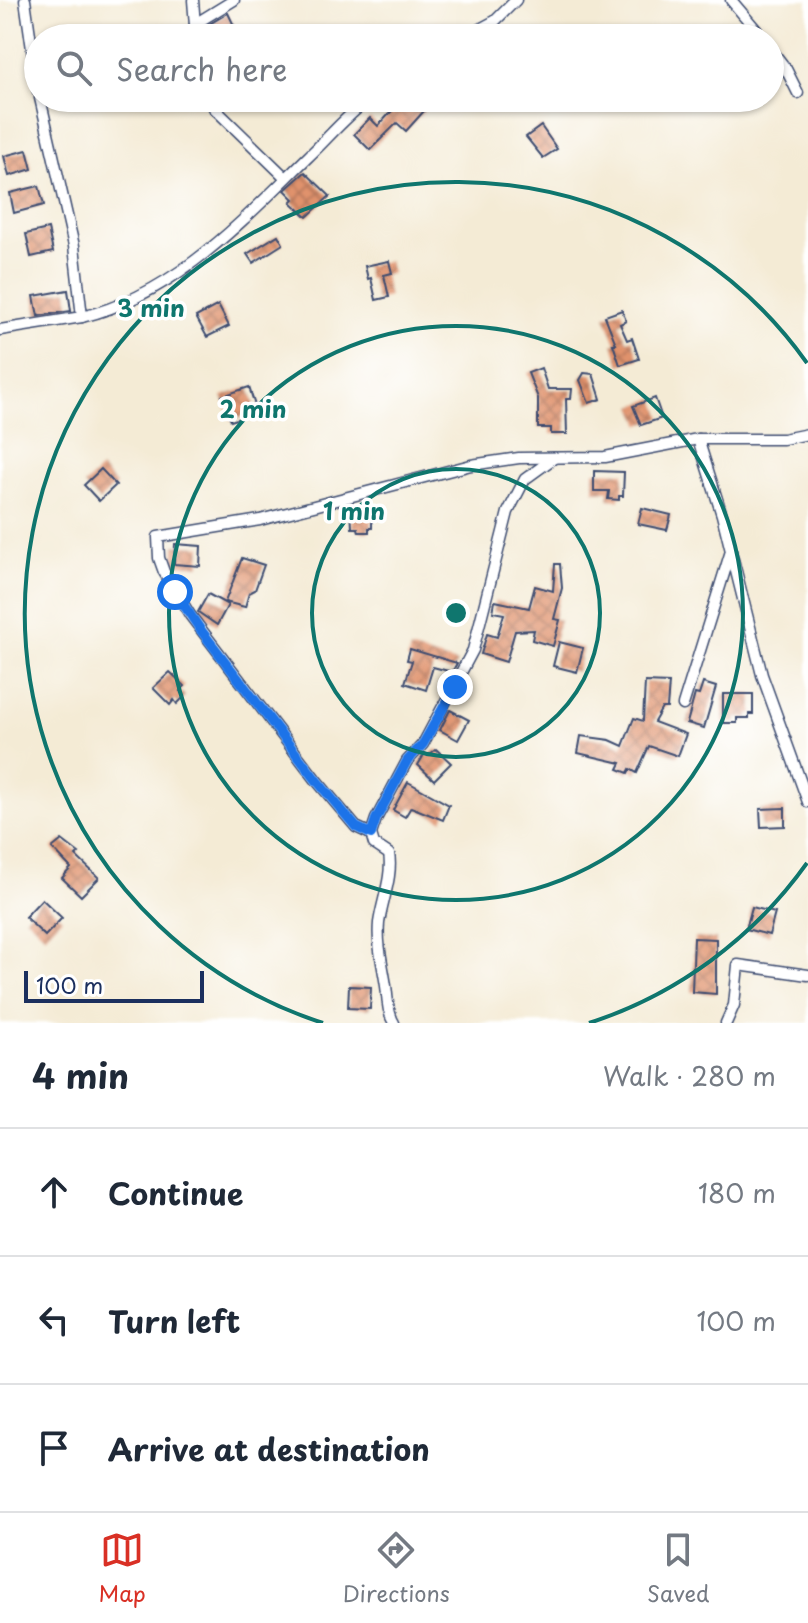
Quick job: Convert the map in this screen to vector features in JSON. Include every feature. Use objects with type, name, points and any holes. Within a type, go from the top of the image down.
[{"type":"street","points":[[25,0],[28,24]]},
{"type":"street","points":[[193,0],[195,24],[234,0]]},
{"type":"street","points":[[489,24],[516,0]]},
{"type":"street","points":[[731,0],[751,24]]},
{"type":"street","points":[[784,66],[798,93]]},
{"type":"street","points":[[43,112],[74,246],[82,317]]},
{"type":"street","points":[[218,112],[286,178]]},
{"type":"street","points":[[0,330],[102,312],[154,289],[242,224],[352,112]]},
{"type":"street","points":[[371,834],[356,827],[317,781],[190,615],[164,572],[159,558],[158,537],[260,520],[471,465],[519,458],[605,457],[698,439],[783,439],[808,434]]},
{"type":"street","points":[[698,439],[731,551],[762,675],[808,802]]},
{"type":"street","points":[[394,1023],[389,1015],[379,927],[391,868],[389,854],[374,844],[371,834],[407,761],[423,744],[473,650],[508,512],[525,479],[554,458]]},
{"type":"street","points":[[683,705],[731,551]]},
{"type":"street","points":[[726,1023],[734,1005],[738,965],[808,975]]},
{"type":"building","points":[[228,13],[233,24],[210,24]]},
{"type":"building","points":[[391,112],[423,112],[406,131],[397,123],[370,150],[354,134],[370,118],[378,126]]},
{"type":"building","points":[[541,126],[557,149],[543,158],[526,137]]},
{"type":"building","points":[[27,150],[32,169],[9,176],[4,156]]},
{"type":"building","points":[[305,172],[330,196],[307,217],[291,202],[294,199],[285,190]]},
{"type":"building","points":[[39,186],[44,205],[14,213],[10,193]]},
{"type":"building","points":[[48,229],[53,252],[31,257],[26,234]]},
{"type":"building","points":[[278,235],[283,244],[253,263],[247,254]]},
{"type":"building","points":[[389,261],[392,273],[384,275],[389,297],[376,300],[365,266]]},
{"type":"building","points":[[68,290],[71,311],[38,316],[34,296]]},
{"type":"building","points":[[218,305],[229,326],[207,337],[196,317]]},
{"type":"building","points":[[622,310],[626,321],[620,324],[627,340],[632,338],[639,359],[620,365],[605,316]]},
{"type":"building","points":[[541,368],[548,389],[572,389],[571,399],[566,399],[567,434],[551,434],[551,428],[538,428],[538,398],[528,373]]},
{"type":"building","points":[[584,373],[593,374],[601,399],[589,403],[580,380]]},
{"type":"building","points":[[249,387],[257,412],[231,421],[222,396]]},
{"type":"building","points":[[655,398],[662,418],[641,425],[633,406]]},
{"type":"building","points":[[101,469],[116,485],[99,501],[84,485]]},
{"type":"building","points":[[594,471],[624,472],[623,496],[619,496],[619,500],[608,499],[609,491],[594,491]]},
{"type":"building","points":[[642,508],[671,515],[667,530],[638,524]]},
{"type":"building","points":[[351,509],[372,509],[372,528],[369,532],[352,528]]},
{"type":"building","points":[[175,544],[201,546],[200,566],[174,564]]},
{"type":"building","points":[[242,558],[264,565],[245,607],[225,602]]},
{"type":"building","points":[[555,564],[560,564],[562,588],[554,619],[560,620],[553,646],[532,640],[534,630],[515,631],[506,662],[481,654],[487,634],[497,637],[504,614],[493,612],[495,601],[529,608],[535,586],[553,591]]},
{"type":"building","points":[[208,594],[228,605],[217,625],[198,612]]},
{"type":"building","points":[[559,642],[583,648],[577,672],[553,666]]},
{"type":"building","points":[[410,649],[457,663],[452,672],[433,667],[426,690],[405,683],[412,661],[407,660]]},
{"type":"building","points":[[170,672],[185,686],[180,691],[185,696],[177,704],[174,700],[170,705],[153,688]]},
{"type":"building","points":[[645,682],[669,683],[667,708],[662,708],[654,722],[686,734],[678,756],[649,746],[637,773],[630,769],[628,773],[618,769],[621,763],[578,753],[581,736],[610,740],[623,746],[634,718],[643,721]]},
{"type":"building","points":[[703,683],[716,687],[704,728],[687,723],[695,694],[699,695]]},
{"type":"building","points":[[723,694],[753,694],[753,714],[749,714],[749,718],[737,718],[737,723],[723,723]]},
{"type":"building","points":[[450,710],[469,720],[458,740],[440,730]]},
{"type":"building","points":[[436,749],[451,763],[434,780],[418,765],[425,753],[428,756]]},
{"type":"building","points":[[408,782],[449,805],[443,820],[411,807],[405,817],[393,810]]},
{"type":"building","points":[[785,808],[785,826],[761,827],[760,809]]},
{"type":"building","points":[[62,840],[79,853],[76,856],[99,878],[81,896],[62,878],[71,868],[52,848]]},
{"type":"building","points":[[42,899],[62,918],[45,936],[25,917]]},
{"type":"building","points":[[752,907],[775,913],[769,935],[746,929]]},
{"type":"building","points":[[694,938],[716,939],[716,994],[692,992]]},
{"type":"building","points":[[349,986],[371,987],[370,1009],[348,1008]]},
{"type":"route","points":[[175,592],[317,781],[356,827],[371,834],[407,761],[423,744],[455,687]]}]
